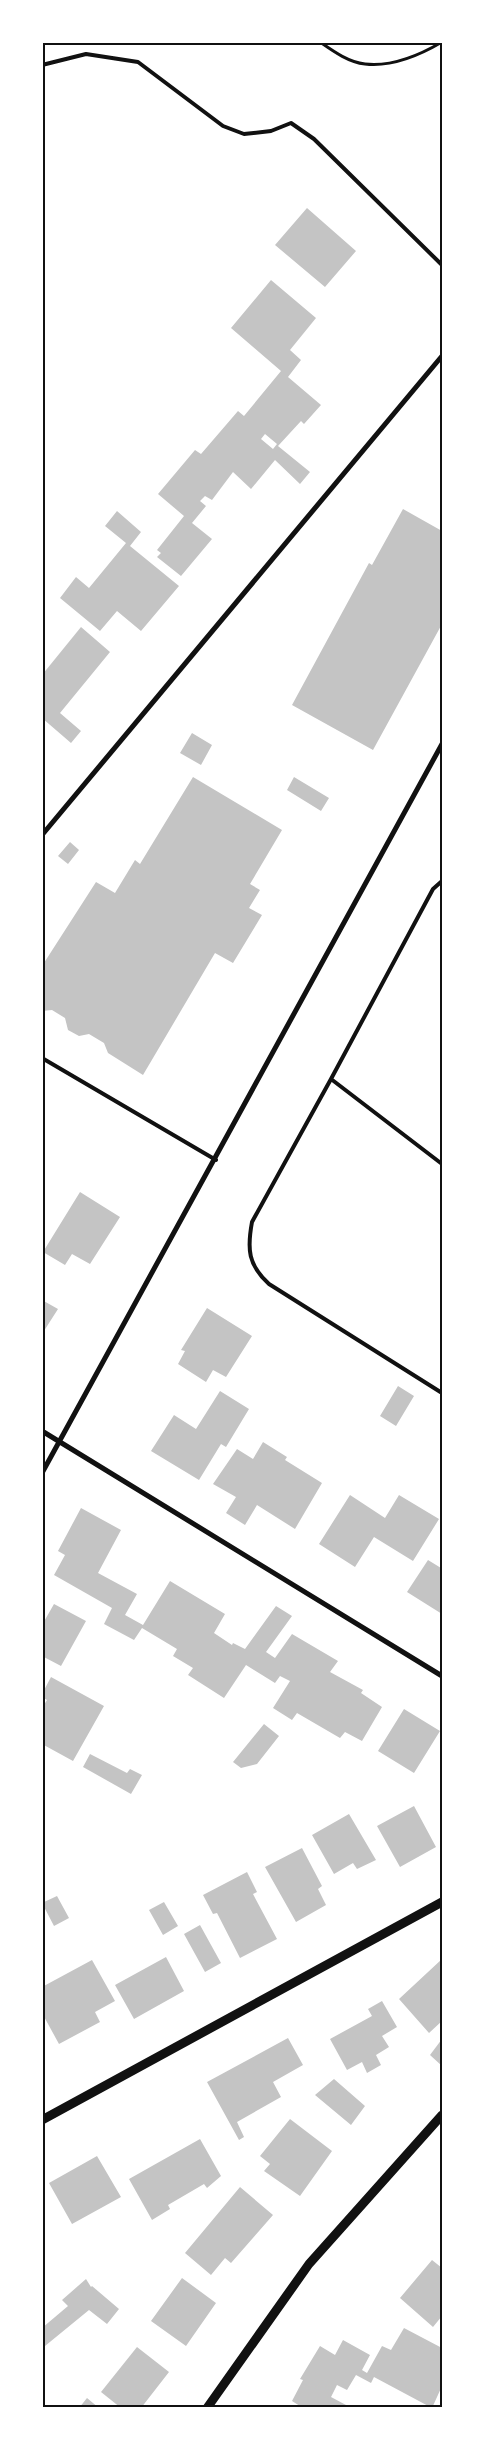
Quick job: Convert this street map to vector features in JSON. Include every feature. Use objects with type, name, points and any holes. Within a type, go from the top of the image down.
[{"type":"street","points":[[42,835],[442,356]]},
{"type":"street","points":[[42,1473],[216,1160],[442,744]]},
{"type":"street","points":[[42,1431],[442,1676]]},
{"type":"street","points":[[42,2120],[442,1902]]},
{"type":"street","points":[[207,2408],[309,2264],[442,2115]]},
{"type":"lane","points":[[42,65],[86,54],[138,62],[224,126],[244,134],[271,131],[291,123],[314,139],[442,265]]},
{"type":"lane","points":[[442,881],[433,889],[332,1079],[252,1222],[248,1241],[251,1260],[256,1272],[269,1284],[442,1393]]},
{"type":"lane","points":[[42,1058],[216,1160]]},
{"type":"lane","points":[[332,1079],[442,1164]]},
{"type":"path","points":[[320,42],[341,56],[364,64],[392,63],[442,42]]},
{"type":"building","points":[[307,208],[356,251],[325,287],[275,245]]},
{"type":"building","points":[[271,280],[316,318],[290,350],[301,360],[288,377],[321,405],[304,424],[301,421],[278,446],[310,472],[300,484],[275,460],[251,489],[233,472],[212,500],[205,496],[200,501],[206,506],[192,523],[212,539],[181,576],[157,557],[161,553],[157,550],[184,516],[158,494],[195,450],[201,454],[238,411],[244,416],[281,371],[231,328]],"holes":[[[265,434],[277,444],[273,449],[261,439]]]},
{"type":"building","points":[[403,509],[442,531],[442,624],[373,750],[292,705],[369,563],[372,565]]},
{"type":"building","points":[[117,511],[141,532],[130,546],[179,586],[141,631],[117,611],[100,631],[60,598],[76,577],[89,588],[126,543],[105,526]]},
{"type":"building","points":[[81,627],[110,652],[60,713],[81,731],[71,743],[42,718],[42,675]]},
{"type":"building","points":[[192,733],[212,745],[201,765],[180,753]]},
{"type":"building","points":[[193,777],[282,830],[250,884],[260,890],[249,908],[262,915],[233,963],[215,953],[143,1075],[108,1053],[104,1043],[89,1034],[79,1036],[68,1030],[65,1018],[52,1010],[42,1011],[42,966],[96,882],[115,893],[135,860],[140,864]]},
{"type":"building","points":[[294,777],[329,798],[321,811],[287,790]]},
{"type":"building","points":[[70,842],[79,850],[68,864],[58,856]]},
{"type":"building","points":[[80,1192],[120,1217],[90,1264],[72,1254],[65,1265],[43,1252]]},
{"type":"building","points":[[42,1300],[58,1309],[42,1334]]},
{"type":"building","points":[[207,1308],[252,1336],[226,1377],[213,1370],[206,1382],[178,1364],[185,1351],[181,1350]]},
{"type":"building","points":[[398,1386],[414,1396],[396,1426],[380,1416]]},
{"type":"building","points":[[220,1391],[249,1409],[226,1447],[221,1444],[199,1480],[151,1451],[174,1415],[196,1429]]},
{"type":"building","points":[[263,1442],[287,1457],[285,1460],[322,1483],[295,1529],[257,1505],[245,1525],[226,1513],[236,1497],[213,1484],[237,1449],[253,1459]]},
{"type":"building","points":[[350,1495],[385,1518],[399,1495],[439,1519],[413,1561],[374,1537],[355,1567],[319,1544]]},
{"type":"building","points":[[81,1508],[121,1530],[98,1573],[137,1594],[125,1615],[143,1625],[170,1581],[225,1614],[214,1633],[232,1645],[233,1643],[245,1649],[276,1606],[292,1616],[266,1652],[275,1658],[292,1634],[338,1661],[330,1672],[363,1690],[361,1693],[382,1707],[362,1741],[345,1732],[340,1738],[297,1713],[292,1720],[273,1708],[290,1681],[280,1676],[275,1683],[246,1665],[224,1698],[188,1675],[193,1668],[173,1656],[177,1649],[142,1628],[134,1640],[104,1624],[112,1608],[54,1575],[65,1555],[58,1551]]},
{"type":"building","points":[[428,1560],[441,1568],[442,1565],[442,1614],[407,1592]]},
{"type":"building","points":[[54,1604],[86,1621],[61,1666],[42,1656],[42,1625]]},
{"type":"building","points":[[51,1677],[104,1706],[73,1761],[42,1744],[42,1708],[47,1700],[42,1697],[42,1694]]},
{"type":"building","points":[[404,1709],[440,1731],[414,1773],[378,1751]]},
{"type":"building","points":[[264,1724],[279,1736],[257,1764],[241,1768],[233,1762]]},
{"type":"building","points":[[90,1754],[127,1773],[130,1769],[142,1775],[131,1794],[83,1767]]},
{"type":"building","points":[[414,1806],[436,1847],[400,1867],[377,1826]]},
{"type":"building","points":[[349,1814],[376,1860],[357,1869],[353,1863],[334,1874],[312,1835]]},
{"type":"building","points":[[302,1848],[322,1886],[318,1889],[326,1905],[296,1922],[265,1867]]},
{"type":"building","points":[[247,1872],[257,1892],[253,1894],[277,1939],[240,1958],[217,1913],[213,1914],[203,1895]]},
{"type":"building","points":[[57,1896],[69,1918],[54,1926],[42,1903]]},
{"type":"building","points":[[164,1902],[178,1926],[163,1935],[149,1910]]},
{"type":"building","points":[[200,1925],[221,1963],[205,1972],[184,1934]]},
{"type":"building","points":[[166,1957],[184,1991],[134,2019],[115,1985]]},
{"type":"building","points":[[442,1959],[442,2021],[429,2033],[399,1999]]},
{"type":"building","points":[[92,1960],[115,2001],[95,2012],[100,2022],[59,2044],[42,2013],[42,1987]]},
{"type":"building","points":[[382,2001],[397,2027],[382,2036],[389,2047],[376,2055],[381,2065],[367,2073],[362,2062],[347,2070],[330,2039],[372,2016],[368,2009]]},
{"type":"building","points":[[288,2038],[303,2065],[273,2082],[281,2097],[237,2122],[244,2137],[239,2140],[207,2082]]},
{"type":"building","points":[[442,2039],[442,2066],[430,2055]]},
{"type":"building","points":[[334,2079],[365,2106],[351,2125],[315,2095]]},
{"type":"building","points":[[290,2119],[332,2151],[300,2196],[264,2171],[270,2164],[260,2156]]},
{"type":"building","points":[[200,2139],[221,2176],[207,2188],[204,2184],[168,2205],[170,2209],[152,2220],[129,2179]]},
{"type":"building","points":[[97,2156],[121,2197],[72,2224],[49,2183]]},
{"type":"building","points":[[240,2187],[273,2215],[231,2263],[225,2258],[211,2275],[185,2253]]},
{"type":"building","points":[[432,2260],[442,2268],[442,2316],[433,2327],[400,2298]]},
{"type":"building","points":[[182,2278],[216,2303],[186,2346],[151,2321]]},
{"type":"building","points":[[86,2279],[91,2287],[119,2309],[107,2324],[89,2310],[45,2346],[42,2344],[42,2328],[68,2306],[62,2300]]},
{"type":"building","points":[[404,2328],[442,2348],[442,2386],[432,2408],[374,2377],[371,2383],[356,2375],[347,2390],[337,2385],[331,2397],[346,2405],[345,2408],[303,2408],[292,2401],[303,2380],[300,2379],[320,2346],[335,2355],[343,2340],[370,2355],[362,2370],[367,2373],[382,2346],[391,2350]]},
{"type":"building","points":[[137,2347],[169,2372],[141,2408],[121,2408],[101,2392]]},
{"type":"building","points":[[87,2398],[99,2408],[79,2408]]}]
